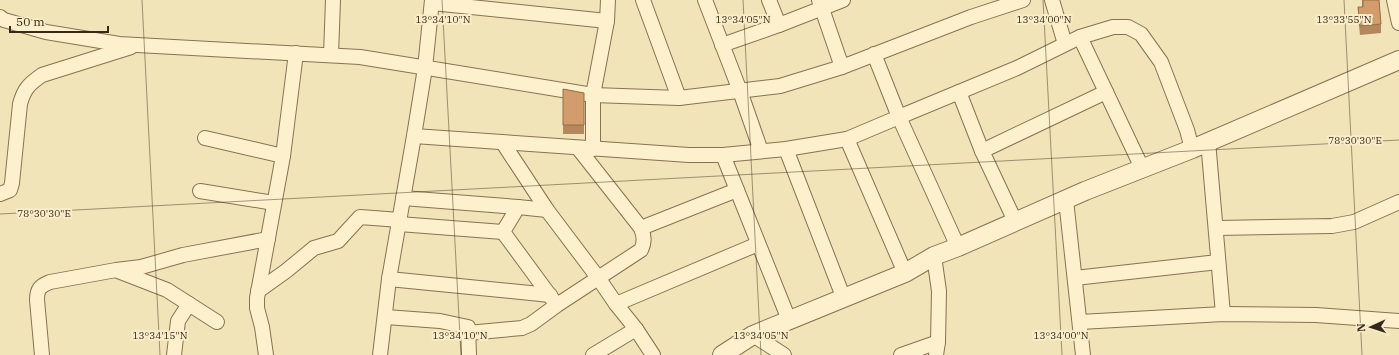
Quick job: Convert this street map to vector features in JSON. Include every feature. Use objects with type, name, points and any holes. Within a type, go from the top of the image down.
[{"type":"street","points":[[331,55],[333,0]]},
{"type":"street","points":[[593,149],[593,94],[607,21],[608,0]]},
{"type":"street","points":[[643,0],[679,98]]},
{"type":"street","points":[[705,0],[761,151]]},
{"type":"street","points":[[769,0],[779,25]]},
{"type":"street","points":[[722,44],[779,25],[820,4],[843,0]]},
{"type":"street","points":[[0,17],[4,20],[46,32],[119,44],[360,57],[593,94],[679,98],[780,86],[842,67],[970,16],[1023,0]]},
{"type":"street","points":[[1052,0],[1065,44]]},
{"type":"street","points":[[1394,0],[1399,23]]},
{"type":"street","points":[[380,355],[386,317],[389,279],[425,68],[432,2],[607,21]]},
{"type":"street","points":[[820,4],[842,67]]},
{"type":"street","points":[[414,136],[689,155],[723,155],[846,139],[1017,68],[1080,37],[1113,27],[1128,27],[1141,34],[1161,62],[1187,130],[1200,145],[1217,228],[1218,262],[1224,314]]},
{"type":"street","points":[[1080,37],[1142,168]]},
{"type":"street","points":[[0,194],[10,190],[12,183],[20,104],[23,93],[31,83],[42,75],[138,44]]},
{"type":"street","points":[[266,355],[262,327],[257,308],[258,291],[283,156],[296,53]]},
{"type":"street","points":[[874,54],[899,117],[958,247]]},
{"type":"street","points":[[722,355],[753,335],[905,273],[934,256],[1399,60]]},
{"type":"street","points":[[959,92],[982,150],[1016,221]]},
{"type":"street","points":[[982,150],[1106,92]]},
{"type":"street","points":[[205,138],[283,156]]},
{"type":"street","points":[[846,139],[905,273]]},
{"type":"street","points":[[503,143],[547,210],[599,278],[653,355]]},
{"type":"street","points":[[468,333],[522,328],[531,324],[554,300],[599,278],[641,250],[644,245],[644,238],[641,228],[578,148]]},
{"type":"street","points":[[786,148],[844,299]]},
{"type":"street","points":[[723,155],[789,320]]},
{"type":"street","points":[[641,228],[737,190]]},
{"type":"street","points":[[200,191],[274,203]]},
{"type":"street","points":[[403,198],[547,210]]},
{"type":"street","points":[[1066,200],[1083,355]]},
{"type":"street","points":[[1217,228],[1332,226],[1354,222],[1399,202]]},
{"type":"street","points":[[503,232],[518,207]]},
{"type":"street","points":[[258,291],[314,248],[338,241],[360,217],[503,232],[554,300]]},
{"type":"street","points":[[42,355],[36,300],[37,292],[41,286],[50,282],[141,267],[183,255],[268,239]]},
{"type":"street","points":[[616,304],[758,244]]},
{"type":"street","points":[[901,355],[937,348],[939,290],[934,256]]},
{"type":"street","points":[[1075,278],[1218,262]]},
{"type":"street","points":[[116,270],[168,290],[217,322]]},
{"type":"street","points":[[389,279],[554,300]]},
{"type":"street","points":[[174,355],[178,321],[189,304]]},
{"type":"street","points":[[1080,322],[1224,314],[1316,315],[1399,321]]},
{"type":"street","points":[[386,317],[440,321],[468,327],[469,355]]},
{"type":"street","points":[[593,355],[636,329]]},
{"type":"street","points":[[753,335],[784,355]]},
{"type":"building","points":[[1363,0],[1379,0],[1381,24],[1360,26],[1358,7],[1363,7]]},
{"type":"building","points":[[563,89],[584,93],[584,125],[563,125]]}]
